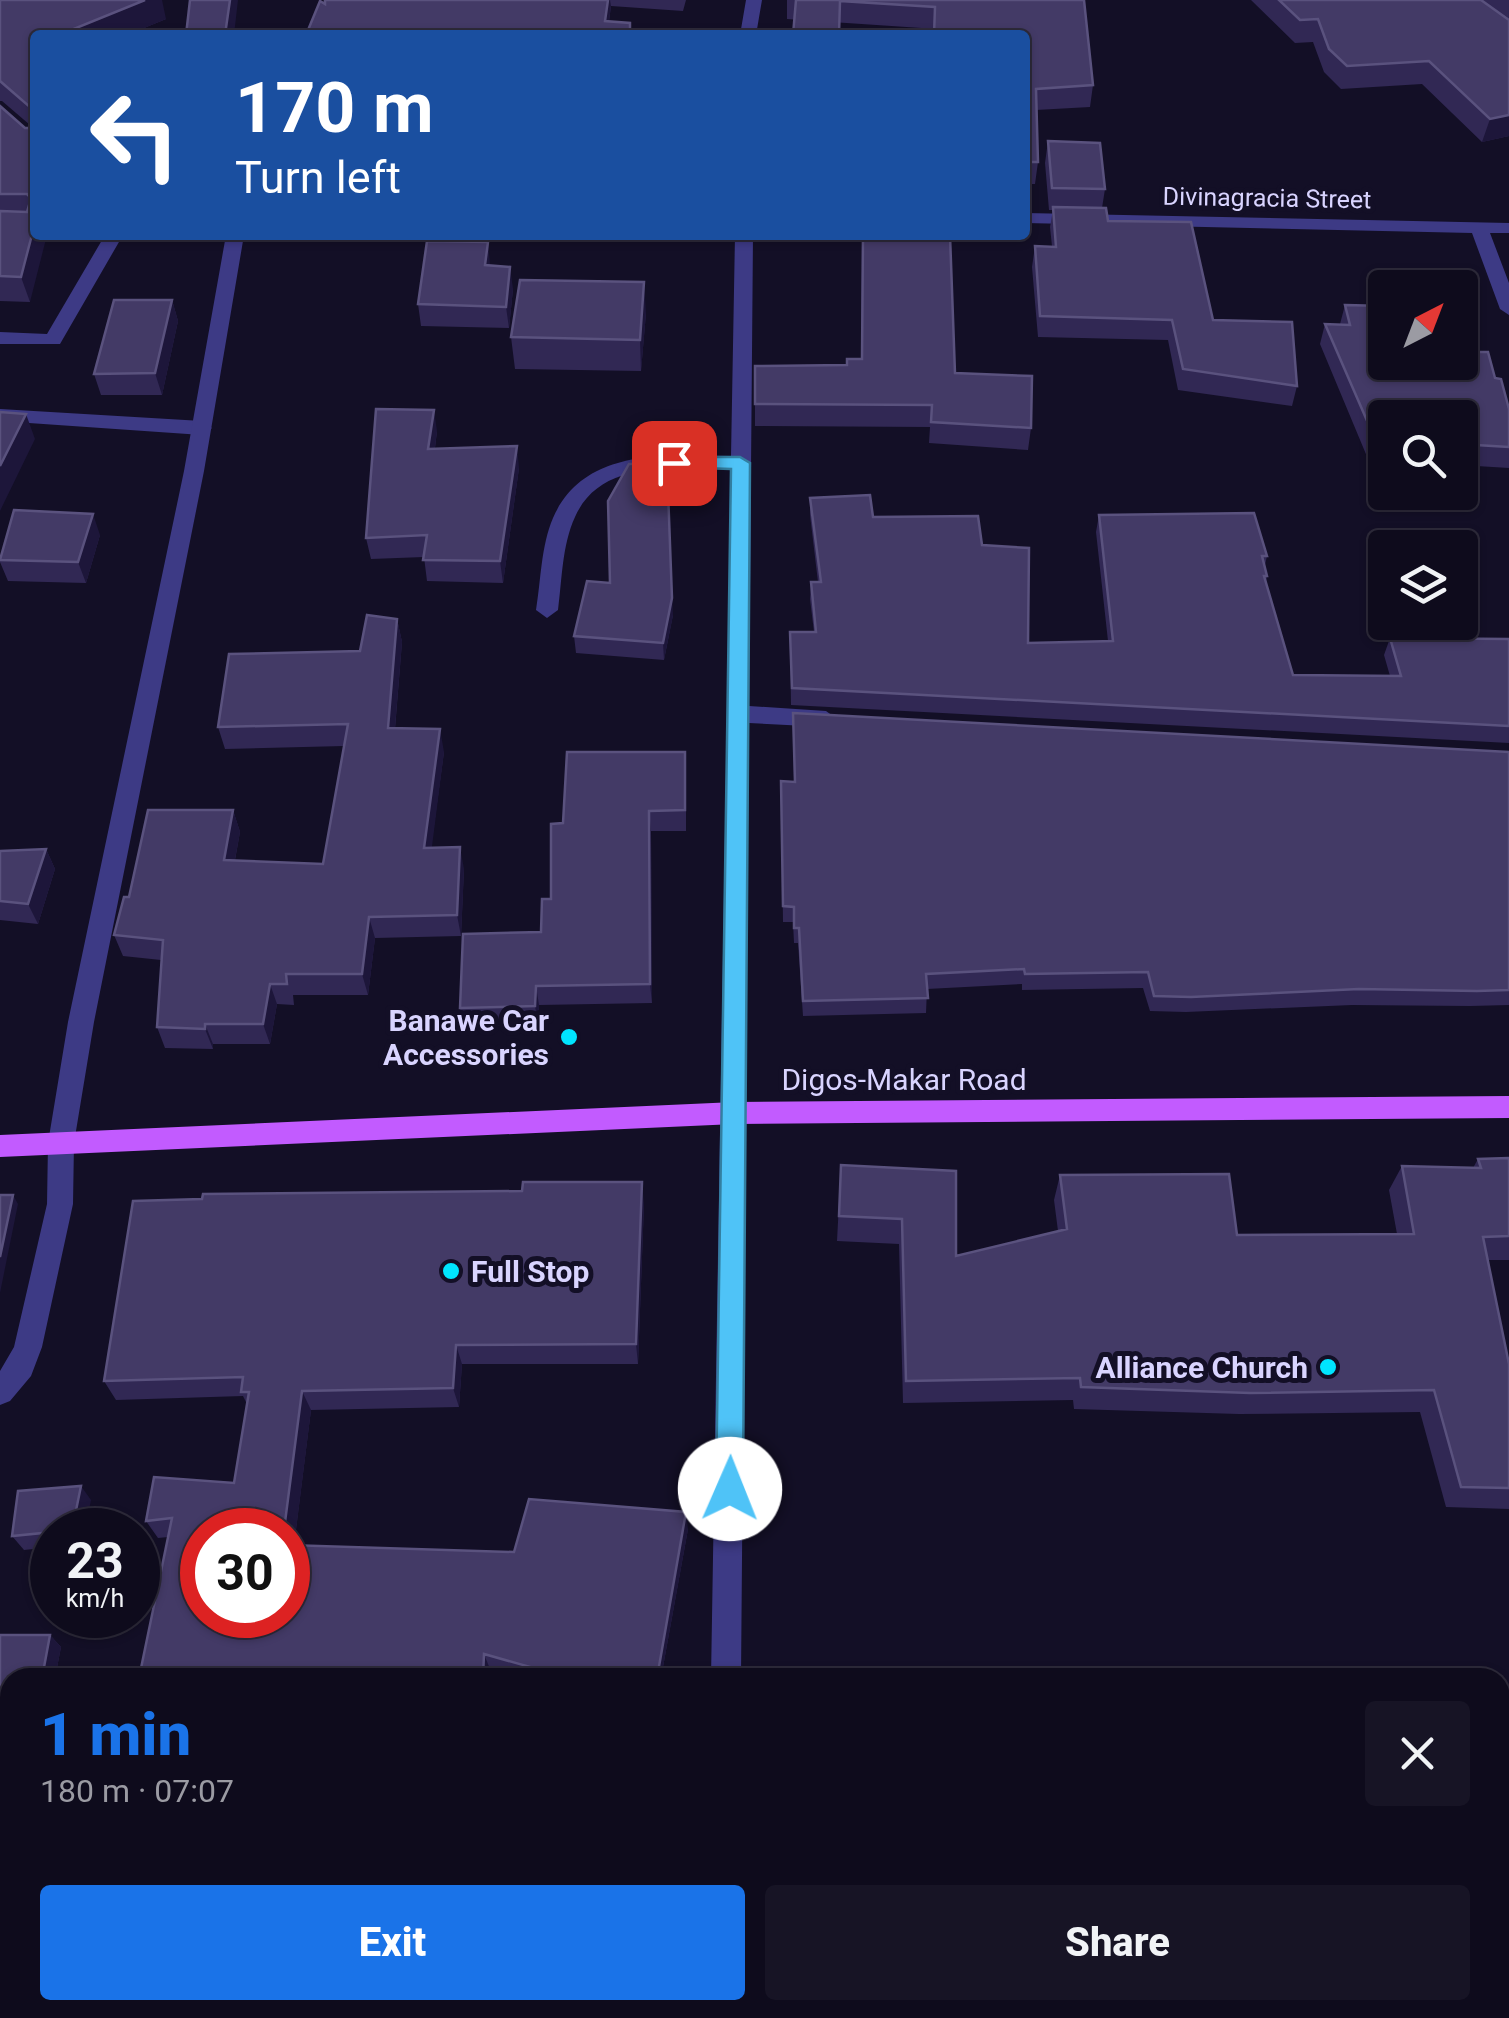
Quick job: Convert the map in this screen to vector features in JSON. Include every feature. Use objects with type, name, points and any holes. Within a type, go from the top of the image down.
[{"type":"main road","name":"Digos-Makar Road","points":[[0,1146],[736,1113],[1509,1107]]},
{"type":"street","points":[[749,30],[754,0]]},
{"type":"street","name":"Divinagracia Street","points":[[1030,218],[1509,228]]},
{"type":"street","points":[[1479,227],[1509,309]]},
{"type":"street","points":[[0,338],[53,340],[111,240]]},
{"type":"street","points":[[0,1392],[21,1368],[28,1347],[60,1204],[61,1143],[81,1022],[202,428],[233,240]]},
{"type":"street","points":[[726,1668],[744,240]]},
{"type":"street","points":[[0,415],[202,428]]},
{"type":"street","points":[[547,610],[564,518],[578,494],[598,478],[640,463],[740,463]]},
{"type":"street","points":[[736,714],[855,721]]},
{"type":"building","points":[[0,0],[145,0],[71,30],[30,30],[30,107],[0,81]]},
{"type":"building","points":[[190,0],[230,0],[226,30],[187,30]]},
{"type":"building","points":[[325,0],[608,0],[605,21],[630,23],[630,30],[308,30],[320,1],[325,4]]},
{"type":"building","points":[[796,0],[1084,0],[1093,85],[1036,89],[1038,162],[1030,162],[1030,30],[934,30],[935,7],[840,1],[839,30],[793,30]]},
{"type":"building","points":[[1279,0],[1481,0],[1509,20],[1509,115],[1490,119],[1429,61],[1347,66],[1329,49],[1318,19],[1300,20]]},
{"type":"building","points":[[0,106],[30,128],[30,197],[0,194]]},
{"type":"building","points":[[1048,141],[1100,143],[1105,189],[1052,188]]},
{"type":"building","points":[[30,202],[31,240],[21,277],[0,276],[0,211],[27,212]]},
{"type":"building","points":[[1053,207],[1106,208],[1108,221],[1191,222],[1213,320],[1292,322],[1297,386],[1183,369],[1172,320],[1040,316],[1035,246],[1056,247]]},
{"type":"building","points":[[863,240],[950,240],[955,373],[1032,376],[1031,428],[931,422],[932,405],[755,404],[755,366],[847,365],[847,359],[862,359]]},
{"type":"building","points":[[427,241],[488,242],[485,265],[510,267],[506,307],[418,304]]},
{"type":"building","points":[[520,280],[644,282],[640,340],[511,337]]},
{"type":"building","points":[[114,300],[172,300],[155,373],[94,374]]},
{"type":"building","points":[[1345,305],[1368,306],[1368,380],[1478,380],[1478,352],[1488,352],[1509,409],[1509,447],[1478,445],[1478,400],[1368,400],[1368,423],[1325,324],[1350,325]]},
{"type":"building","points":[[376,409],[434,410],[428,449],[517,446],[500,561],[423,560],[427,535],[366,538]]},
{"type":"building","points":[[0,412],[26,414],[0,466]]},
{"type":"building","points":[[629,464],[667,464],[672,598],[663,643],[574,636],[587,581],[610,583],[608,501]]},
{"type":"building","points":[[870,495],[873,517],[978,516],[982,545],[1029,548],[1028,643],[1113,641],[1099,515],[1254,513],[1267,556],[1262,556],[1264,576],[1293,675],[1401,676],[1391,640],[1509,639],[1509,726],[792,688],[790,632],[816,632],[811,582],[821,582],[810,498]]},
{"type":"building","points":[[14,510],[93,514],[78,562],[0,560]]},
{"type":"building","points":[[367,615],[397,619],[388,728],[440,729],[424,848],[460,847],[457,915],[369,917],[362,974],[286,974],[287,984],[270,984],[263,1024],[205,1024],[205,1029],[157,1027],[163,940],[114,935],[124,897],[129,897],[148,810],[233,810],[224,860],[323,864],[348,724],[218,727],[229,654],[360,651]]},
{"type":"building","points":[[793,713],[1509,752],[1509,990],[1359,989],[1154,996],[1148,972],[1025,974],[1024,969],[926,974],[928,998],[803,1001],[799,928],[794,928],[794,907],[783,906],[781,781],[795,782]]},
{"type":"building","points":[[567,752],[685,752],[685,810],[649,811],[650,984],[536,986],[535,1006],[460,1008],[463,934],[541,932],[542,899],[551,899],[551,824],[563,823]]},
{"type":"building","points":[[46,849],[28,904],[0,901],[0,851]]},
{"type":"building","points":[[1509,1158],[1509,1236],[1483,1237],[1509,1364],[1509,1488],[1461,1487],[1434,1390],[1250,1393],[1081,1387],[1080,1378],[906,1381],[902,1219],[839,1216],[841,1165],[956,1171],[956,1256],[1067,1229],[1060,1175],[1229,1174],[1237,1235],[1414,1234],[1402,1166],[1481,1168],[1478,1159]]},
{"type":"building","points":[[523,1182],[642,1182],[636,1344],[456,1345],[453,1388],[302,1391],[287,1508],[180,1508],[180,1638],[310,1638],[310,1546],[514,1552],[529,1499],[686,1512],[659,1668],[534,1668],[484,1654],[483,1668],[141,1668],[147,1638],[160,1638],[160,1576],[172,1518],[160,1519],[160,1508],[148,1508],[154,1477],[234,1483],[249,1392],[241,1392],[243,1377],[104,1381],[133,1201],[202,1199],[203,1194],[522,1191]]},
{"type":"building","points":[[0,1195],[13,1195],[0,1257]]},
{"type":"building","points":[[81,1486],[76,1508],[30,1508],[30,1534],[12,1536],[18,1491]]},
{"type":"building","points":[[0,1635],[49,1638],[44,1668],[0,1668]]},
{"type":"place","name":"Banawe Car Accessories","points":[[569,1037]]},
{"type":"place","name":"Full Stop","points":[[451,1271]]},
{"type":"place","name":"Alliance Church","points":[[1328,1367]]},
{"type":"route","points":[[674,463],[740,463],[730,1489]]}]
